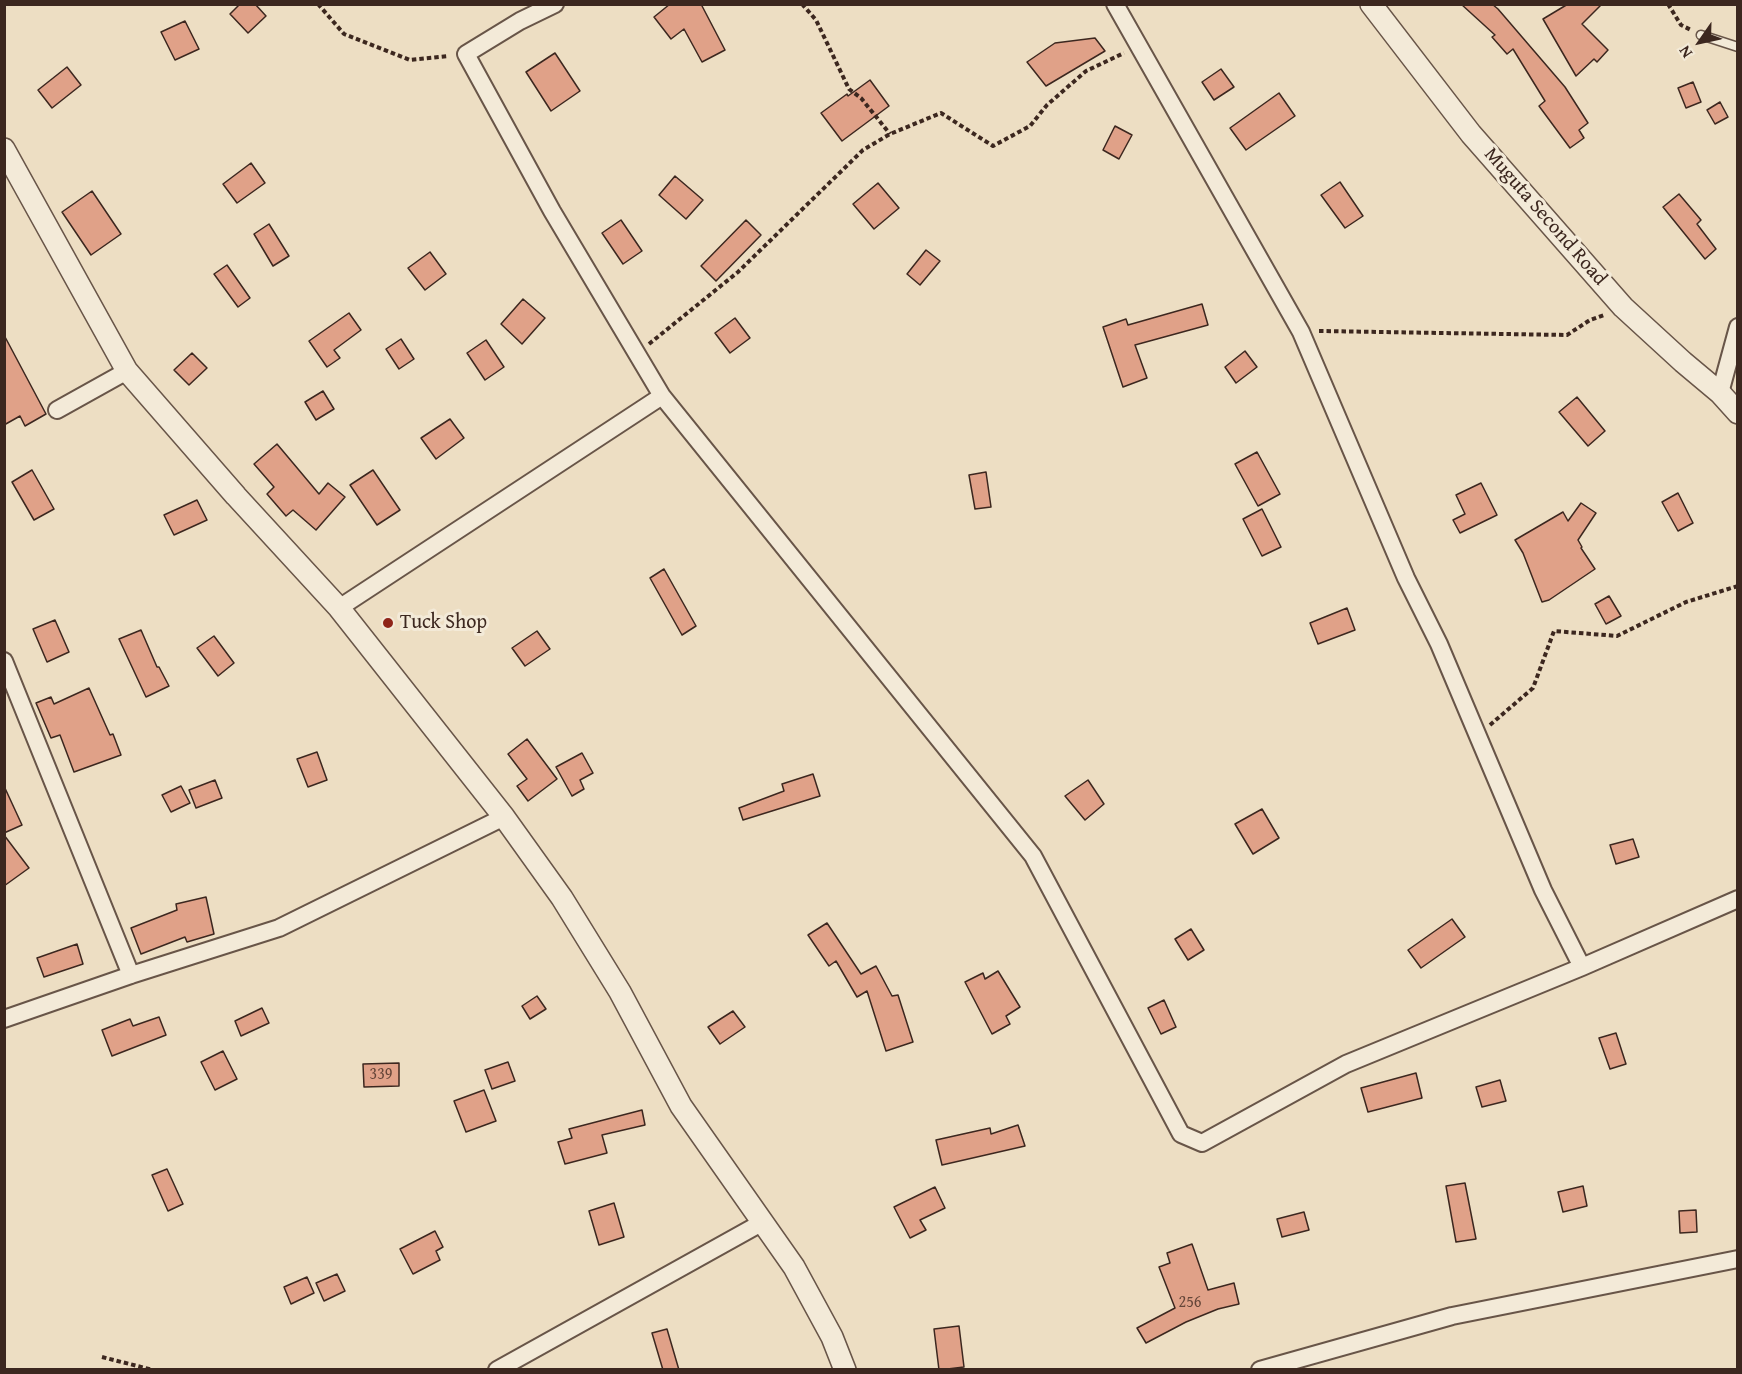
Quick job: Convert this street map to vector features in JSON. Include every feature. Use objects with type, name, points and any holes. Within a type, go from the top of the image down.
[{"type":"street","points":[[555,4],[520,21],[466,54],[552,211],[663,396],[1034,856],[1181,1134],[1202,1143],[1346,1064],[1582,967],[1737,899]]},
{"type":"street","points":[[1115,4],[1301,332],[1406,578],[1439,644],[1543,890],[1582,967]]},
{"type":"street","name":"Muguta Second Road","points":[[1371,4],[1472,134],[1623,307],[1720,393],[1737,413]]},
{"type":"street","points":[[4,149],[128,371],[339,608],[504,817],[562,898],[620,992],[681,1106],[794,1267],[832,1337],[845,1370]]},
{"type":"street","points":[[1720,393],[1737,327]]},
{"type":"street","points":[[57,410],[128,371]]},
{"type":"street","points":[[339,608],[663,396]]},
{"type":"street","points":[[4,661],[131,975]]},
{"type":"street","points":[[4,1019],[131,975],[279,928],[504,817]]},
{"type":"street","points":[[497,1370],[763,1222]]},
{"type":"street","points":[[1260,1370],[1452,1316],[1737,1259]]},
{"type":"lane","points":[[1701,35],[1737,47]]},
{"type":"path","points":[[318,4],[344,34],[410,60],[466,54]]},
{"type":"path","points":[[802,4],[816,20],[849,89],[861,98],[890,134]]},
{"type":"path","points":[[1668,4],[1682,26],[1701,35]]},
{"type":"path","points":[[636,354],[738,272],[863,150],[890,134],[941,112],[993,146],[1030,126],[1047,105],[1086,71],[1140,45]]},
{"type":"path","points":[[1301,332],[1335,330],[1567,335],[1590,320],[1623,307]]},
{"type":"path","points":[[1478,735],[1533,688],[1554,631],[1617,636],[1686,602],[1737,586]]},
{"type":"path","points":[[102,1357],[153,1370]]},
{"type":"building","points":[[240,4],[255,4],[266,16],[248,33],[230,14]]},
{"type":"building","points":[[670,4],[701,4],[725,50],[702,62],[684,29],[671,39],[654,17]]},
{"type":"building","points":[[1461,4],[1492,4],[1498,9],[1565,87],[1588,123],[1579,130],[1584,138],[1570,148],[1539,106],[1545,101],[1513,49],[1507,54],[1492,37],[1495,35]]},
{"type":"building","points":[[1568,4],[1602,4],[1582,24],[1608,50],[1597,62],[1594,59],[1576,76],[1543,19]]},
{"type":"building","points":[[185,21],[199,49],[175,60],[161,32]]},
{"type":"building","points":[[1095,38],[1105,51],[1046,86],[1027,62],[1055,43]]},
{"type":"building","points":[[555,53],[580,91],[551,111],[526,72]]},
{"type":"building","points":[[67,67],[81,85],[52,108],[38,90]]},
{"type":"building","points":[[1221,69],[1234,87],[1214,100],[1202,82]]},
{"type":"building","points":[[870,80],[889,106],[842,141],[821,113]]},
{"type":"building","points":[[1693,82],[1701,102],[1686,108],[1678,88]]},
{"type":"building","points":[[1279,93],[1295,116],[1246,150],[1230,128]]},
{"type":"building","points":[[1720,102],[1728,117],[1715,124],[1707,110]]},
{"type":"building","points":[[1115,126],[1132,135],[1119,159],[1103,150]]},
{"type":"building","points":[[251,163],[265,183],[237,203],[223,184]]},
{"type":"building","points":[[675,176],[703,200],[686,219],[659,195]]},
{"type":"building","points":[[1340,182],[1363,216],[1345,228],[1321,195]]},
{"type":"building","points":[[878,183],[899,208],[874,229],[853,204]]},
{"type":"building","points":[[92,191],[121,234],[91,255],[62,212]]},
{"type":"building","points":[[1679,194],[1701,220],[1697,224],[1716,249],[1705,259],[1663,207]]},
{"type":"building","points":[[621,220],[642,251],[623,264],[602,233]]},
{"type":"building","points":[[746,220],[761,235],[716,281],[701,266]]},
{"type":"building","points":[[269,224],[289,256],[273,266],[254,234]]},
{"type":"building","points":[[926,250],[940,261],[920,285],[907,274]]},
{"type":"building","points":[[430,252],[446,274],[425,290],[408,268]]},
{"type":"building","points":[[227,265],[250,298],[238,307],[214,274]]},
{"type":"building","points":[[523,299],[545,318],[522,344],[501,324]]},
{"type":"building","points":[[1202,304],[1208,325],[1135,345],[1147,378],[1123,387],[1103,327],[1126,319],[1128,325]]},
{"type":"building","points":[[349,313],[361,330],[334,350],[340,358],[327,367],[309,341]]},
{"type":"building","points":[[735,318],[750,338],[730,353],[715,333]]},
{"type":"building","points":[[4,335],[46,414],[25,426],[20,416],[4,425]]},
{"type":"building","points":[[401,339],[414,359],[399,369],[386,349]]},
{"type":"building","points":[[486,340],[504,367],[485,380],[467,353]]},
{"type":"building","points":[[1245,351],[1257,367],[1236,383],[1225,367]]},
{"type":"building","points":[[192,353],[207,368],[189,385],[174,370]]},
{"type":"building","points":[[323,391],[334,409],[316,420],[305,402]]},
{"type":"building","points":[[1577,397],[1605,431],[1588,446],[1559,412]]},
{"type":"building","points":[[450,419],[464,438],[436,459],[421,438]]},
{"type":"building","points":[[277,444],[319,494],[328,483],[345,497],[316,530],[293,510],[286,516],[267,494],[274,487],[254,464]]},
{"type":"building","points":[[1257,452],[1280,494],[1258,506],[1235,464]]},
{"type":"building","points":[[32,470],[54,509],[34,520],[12,482]]},
{"type":"building","points":[[373,470],[400,510],[377,525],[350,485]]},
{"type":"building","points":[[986,472],[991,507],[975,509],[969,475]]},
{"type":"building","points":[[1481,483],[1497,515],[1460,533],[1453,520],[1465,514],[1456,495]]},
{"type":"building","points":[[1678,493],[1693,523],[1678,531],[1662,502]]},
{"type":"building","points":[[197,500],[207,520],[174,535],[164,515]]},
{"type":"building","points":[[1581,503],[1596,513],[1578,540],[1595,569],[1549,600],[1542,602],[1523,553],[1515,540],[1563,512],[1568,521]]},
{"type":"building","points":[[1262,509],[1281,547],[1262,556],[1243,519]]},
{"type":"building","points":[[664,569],[696,626],[682,635],[650,578]]},
{"type":"building","points":[[1609,596],[1621,616],[1606,624],[1595,604]]},
{"type":"building","points":[[1347,608],[1355,630],[1318,644],[1310,623]]},
{"type":"building","points":[[55,620],[69,652],[47,662],[33,629]]},
{"type":"building","points":[[141,630],[157,667],[169,686],[146,697],[119,639]]},
{"type":"building","points":[[537,631],[550,649],[525,666],[512,648]]},
{"type":"building","points":[[214,636],[234,663],[218,676],[197,648]]},
{"type":"building","points":[[89,688],[110,735],[113,734],[121,755],[74,772],[60,735],[51,738],[36,703],[51,697],[54,704]]},
{"type":"building","points":[[527,739],[557,779],[528,801],[517,786],[527,779],[508,754]]},
{"type":"building","points":[[317,752],[327,780],[308,787],[297,759]]},
{"type":"building","points":[[582,753],[593,773],[580,780],[584,789],[572,796],[556,767]]},
{"type":"building","points":[[813,774],[820,796],[743,820],[739,808],[784,791],[782,784]]},
{"type":"building","points":[[215,780],[222,798],[196,808],[189,790]]},
{"type":"building","points":[[1088,780],[1104,804],[1085,820],[1065,796]]},
{"type":"building","points":[[4,786],[22,825],[4,833]]},
{"type":"building","points":[[181,786],[190,803],[171,812],[162,795]]},
{"type":"building","points":[[1262,809],[1279,838],[1253,854],[1235,824]]},
{"type":"building","points":[[4,835],[29,868],[4,886]]},
{"type":"building","points":[[1633,839],[1639,857],[1616,864],[1610,845]]},
{"type":"building","points":[[206,897],[214,934],[187,942],[185,937],[141,954],[131,928],[177,910],[176,904]]},
{"type":"building","points":[[1452,919],[1465,937],[1421,968],[1408,950]]},
{"type":"building","points":[[827,923],[861,974],[876,966],[892,996],[898,995],[913,1042],[886,1051],[867,991],[857,997],[836,961],[829,966],[808,935]]},
{"type":"building","points":[[1191,929],[1204,950],[1188,960],[1175,939]]},
{"type":"building","points":[[77,944],[83,964],[44,977],[37,958]]},
{"type":"building","points":[[998,971],[1020,1007],[1006,1016],[1010,1024],[992,1034],[965,982],[983,973],[985,979]]},
{"type":"building","points":[[537,996],[546,1009],[530,1019],[522,1006]]},
{"type":"building","points":[[1164,1000],[1176,1027],[1161,1034],[1148,1008]]},
{"type":"building","points":[[262,1008],[269,1023],[241,1036],[235,1021]]},
{"type":"building","points":[[733,1011],[745,1027],[720,1044],[708,1027]]},
{"type":"building","points":[[159,1017],[166,1035],[112,1056],[102,1030],[130,1019],[133,1026]]},
{"type":"building","points":[[1616,1033],[1626,1064],[1610,1069],[1599,1038]]},
{"type":"building","points":[[223,1051],[237,1079],[215,1090],[201,1062]]},
{"type":"building","points":[[508,1062],[515,1081],[492,1089],[485,1070]]},
{"type":"building","points":[[399,1063],[399,1086],[364,1087],[363,1064]]},
{"type":"building","points":[[1416,1073],[1422,1098],[1368,1112],[1361,1088]]},
{"type":"building","points":[[1500,1080],[1506,1101],[1482,1107],[1476,1087]]},
{"type":"building","points":[[484,1090],[496,1121],[466,1132],[454,1101]]},
{"type":"building","points":[[642,1110],[645,1125],[602,1135],[607,1153],[565,1164],[558,1142],[572,1138],[569,1129]]},
{"type":"building","points":[[1018,1125],[1025,1146],[942,1165],[936,1140],[990,1128],[991,1134]]},
{"type":"building","points":[[167,1169],[183,1204],[168,1211],[152,1175]]},
{"type":"building","points":[[1465,1183],[1476,1239],[1456,1242],[1446,1186]]},
{"type":"building","points":[[1583,1186],[1587,1206],[1563,1212],[1558,1192]]},
{"type":"building","points":[[935,1187],[945,1208],[920,1220],[926,1230],[910,1238],[894,1207]]},
{"type":"building","points":[[614,1203],[624,1237],[599,1245],[589,1211]]},
{"type":"building","points":[[1696,1210],[1697,1232],[1680,1233],[1679,1211]]},
{"type":"building","points":[[1304,1212],[1309,1230],[1282,1237],[1277,1219]]},
{"type":"building","points":[[435,1231],[443,1247],[436,1251],[440,1260],[413,1274],[400,1249]]},
{"type":"building","points":[[1192,1244],[1208,1290],[1234,1283],[1239,1304],[1218,1309],[1186,1322],[1146,1343],[1137,1328],[1175,1308],[1159,1267],[1170,1263],[1167,1253]]},
{"type":"building","points":[[337,1274],[345,1291],[324,1301],[316,1283]]},
{"type":"building","points":[[307,1277],[314,1293],[291,1304],[284,1287]]},
{"type":"building","points":[[959,1326],[964,1367],[939,1370],[934,1329]]},
{"type":"building","points":[[667,1329],[679,1370],[663,1370],[652,1333]]},
{"type":"place","name":"Tuck Shop","points":[[388,623]]}]
